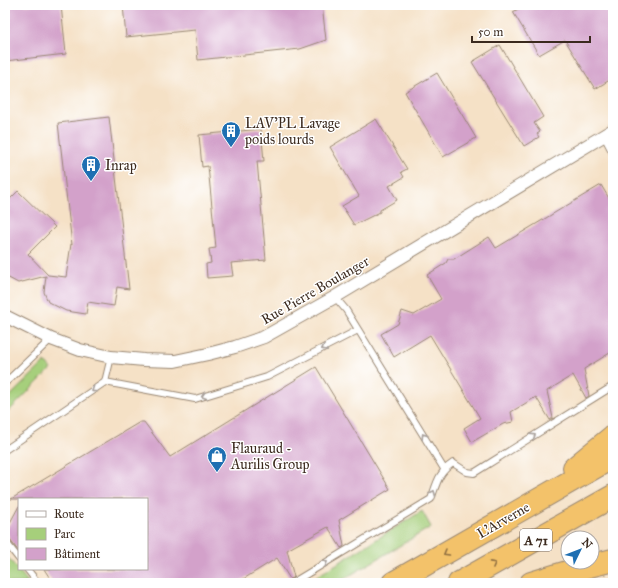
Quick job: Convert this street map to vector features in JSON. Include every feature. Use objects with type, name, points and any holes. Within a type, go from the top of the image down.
[{"type":"highway","points":[[540,498],[613,436]]},
{"type":"highway","name":"L'Arverne","points":[[393,583],[613,457]]},
{"type":"highway","name":"A 71","points":[[459,583],[613,496]]},
{"type":"highway","points":[[531,583],[613,560]]},
{"type":"street","name":"Rue Pierre Boulanger","points":[[5,316],[51,339],[80,350],[111,357],[144,360],[175,360],[215,353],[264,337],[335,297],[608,133]]},
{"type":"lane","points":[[608,133],[613,152]]},
{"type":"lane","points":[[335,297],[346,310],[444,469]]},
{"type":"lane","points":[[105,382],[195,399],[267,377],[358,330]]},
{"type":"lane","points":[[5,383],[51,339]]},
{"type":"lane","points":[[5,450],[105,382],[111,357]]},
{"type":"lane","points":[[292,583],[431,499],[444,469],[453,463],[467,472],[474,473],[613,386]]},
{"type":"lane","points":[[5,541],[18,558]]},
{"type":"lane","points":[[28,570],[38,583]]},
{"type":"green space","points":[[45,362],[51,369],[5,415],[5,401]]},
{"type":"green space","points":[[422,511],[431,527],[337,583],[306,583]]},
{"type":"green space","points":[[5,554],[29,583],[5,583]]},
{"type":"building","points":[[5,5],[61,5],[66,54],[5,61]]},
{"type":"building","points":[[123,5],[322,5],[326,40],[300,49],[198,60],[195,30],[126,37]]},
{"type":"building","points":[[525,5],[613,5],[613,78],[595,89],[565,40],[539,55],[513,12]]},
{"type":"building","points":[[500,45],[543,117],[534,123],[540,132],[537,134],[539,137],[524,146],[472,62]]},
{"type":"building","points":[[437,73],[476,138],[443,157],[405,92]]},
{"type":"building","name":"Inrap","points":[[109,117],[129,289],[117,287],[114,306],[88,302],[86,314],[66,311],[48,302],[44,292],[46,276],[18,283],[5,276],[5,204],[18,191],[55,227],[28,254],[48,275],[66,277],[71,244],[72,245],[58,123]]},
{"type":"building","points":[[376,119],[407,169],[401,172],[404,177],[389,186],[397,200],[380,210],[380,212],[354,225],[342,206],[359,196],[330,147]]},
{"type":"building","points":[[261,129],[264,161],[257,161],[266,260],[231,263],[233,276],[207,278],[206,264],[211,263],[209,249],[216,248],[208,166],[202,167],[199,135]]},
{"type":"building","points":[[601,185],[613,205],[613,351],[584,369],[589,396],[586,398],[573,375],[547,391],[553,418],[550,420],[536,397],[511,412],[513,422],[503,424],[472,442],[464,428],[480,418],[430,335],[394,357],[381,334],[398,324],[402,311],[414,315],[441,299],[427,275],[446,263],[448,259],[454,259],[489,237],[496,248]]},
{"type":"building","name":"Flauraud - Aurilis Group","points":[[316,367],[390,489],[339,520],[344,546],[341,548],[328,527],[287,550],[294,577],[290,579],[277,558],[237,583],[53,583],[45,570],[148,570],[148,498],[11,499],[140,422],[144,422],[170,457]]},
{"type":"building","points":[[18,508],[18,551],[10,540],[6,530]]},
{"type":"place","name":"LAV'PL Lavage poids lourds","points":[[231,148]]},
{"type":"place","name":"Inrap","points":[[91,182]]},
{"type":"place","name":"Flauraud - Aurilis Group","points":[[217,473]]}]
